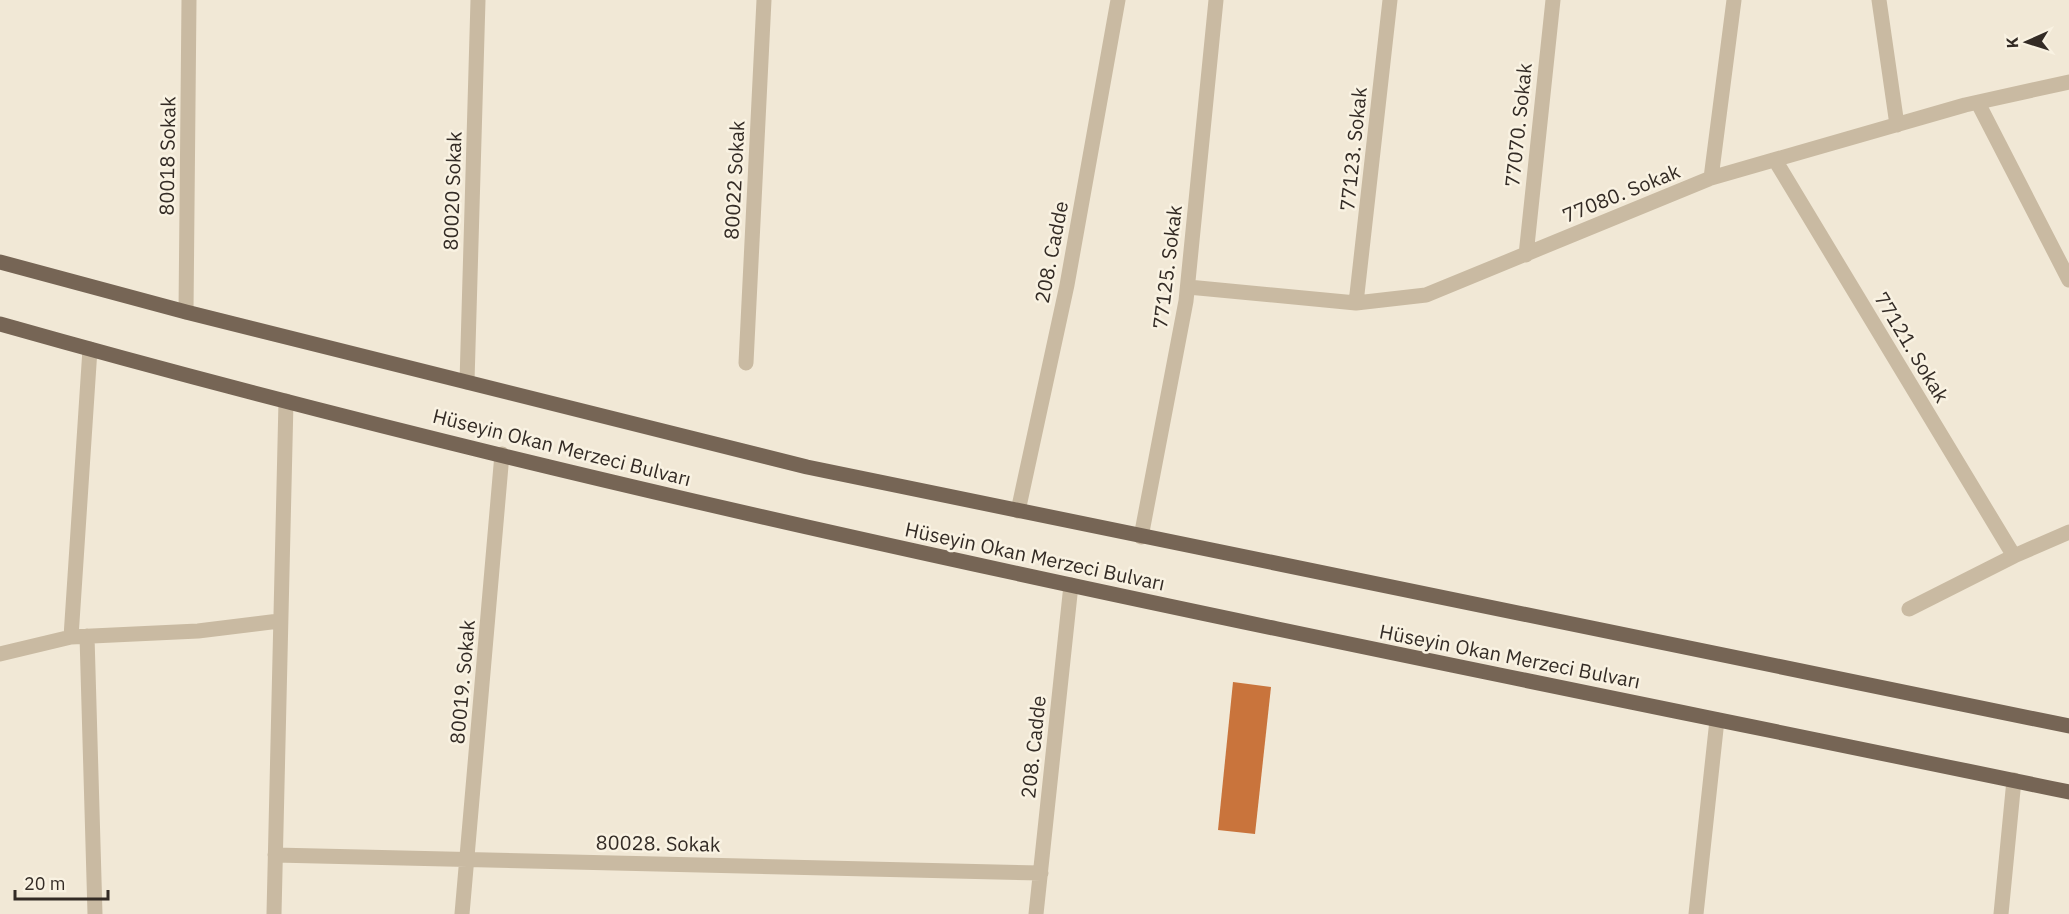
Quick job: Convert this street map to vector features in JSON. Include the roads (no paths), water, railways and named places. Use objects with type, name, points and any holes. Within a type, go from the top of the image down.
[{"type":"main road","name":"Hüseyin Okan Merzeci Bulvarı","points":[[0,262],[186,312],[807,467],[2069,726]]},
{"type":"main road","name":"Hüseyin Okan Merzeci Bulvarı","points":[[0,324],[286,401],[766,519],[1071,585],[2069,792]]},
{"type":"street","name":"80018 Sokak","points":[[186,312],[189,0]]},
{"type":"street","name":"80020 Sokak","points":[[467,382],[478,0]]},
{"type":"street","name":"80022 Sokak","points":[[746,363],[764,0]]},
{"type":"street","name":"208. Cadde","points":[[1018,511],[1067,285],[1118,0]]},
{"type":"street","name":"77125. Sokak","points":[[1141,537],[1188,287],[1216,0]]},
{"type":"street","name":"77123. Sokak","points":[[1356,303],[1390,0]]},
{"type":"street","name":"77070. Sokak","points":[[1526,255],[1553,0]]},
{"type":"street","points":[[1711,178],[1734,0]]},
{"type":"street","points":[[1879,0],[1898,125]]},
{"type":"street","name":"77080. Sokak","points":[[1188,287],[1356,303],[1426,295],[1711,178],[1978,102],[2069,82]]},
{"type":"street","points":[[1978,102],[2069,280]]},
{"type":"street","name":"77121. Sokak","points":[[1775,160],[2014,556]]},
{"type":"street","points":[[71,637],[90,349]]},
{"type":"street","points":[[274,914],[279,621],[286,401]]},
{"type":"street","name":"80019. Sokak","points":[[462,914],[502,454]]},
{"type":"street","points":[[1910,609],[2014,556],[2069,532]]},
{"type":"street","name":"208. Cadde","points":[[1036,914],[1071,585]]},
{"type":"street","points":[[0,654],[71,637],[198,631],[279,621]]},
{"type":"street","points":[[87,636],[95,914]]},
{"type":"street","points":[[1696,914],[1717,720]]},
{"type":"street","points":[[2001,914],[2014,780]]},
{"type":"street","name":"80028. Sokak","points":[[275,855],[1041,873]]}]
